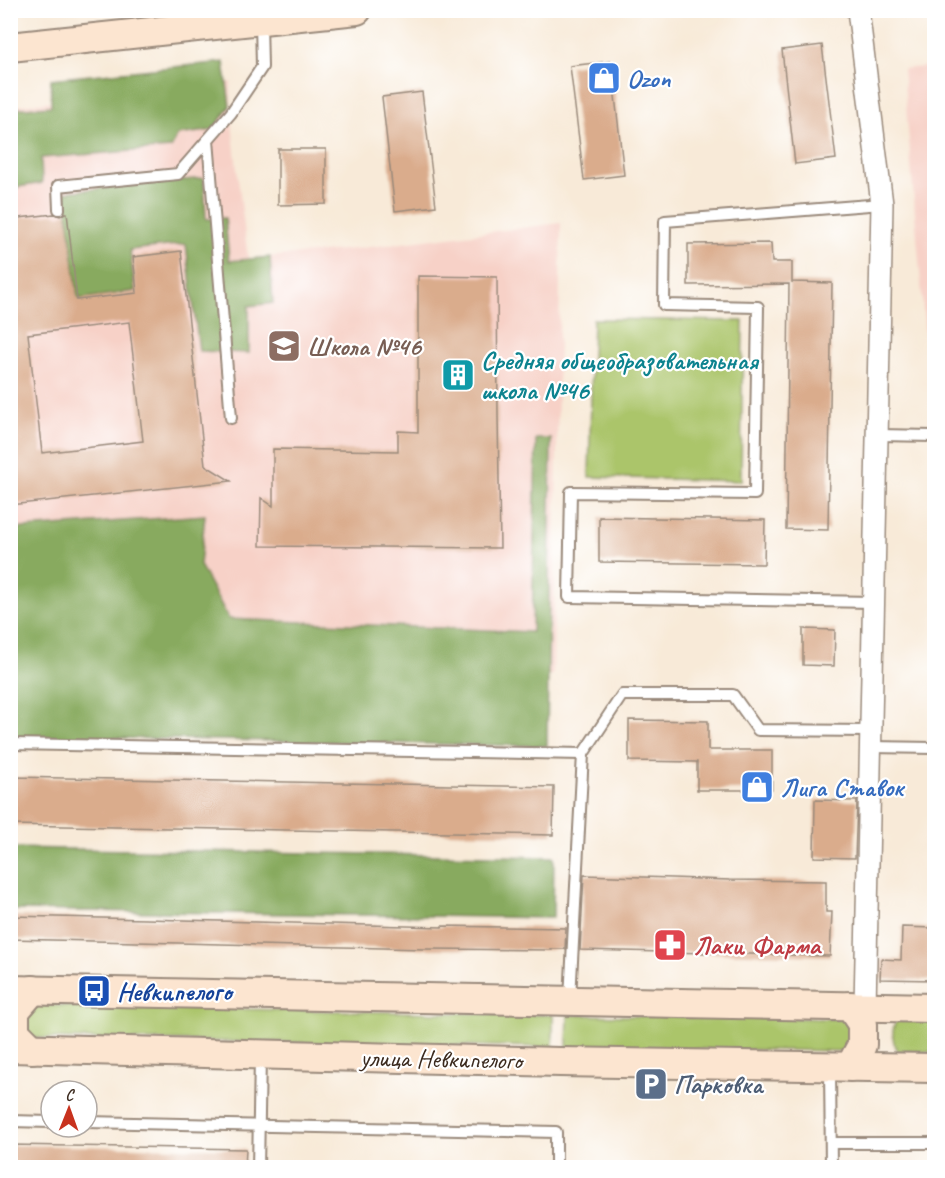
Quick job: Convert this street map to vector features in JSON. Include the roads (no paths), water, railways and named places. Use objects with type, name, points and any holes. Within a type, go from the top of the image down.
[{"type":"street","points":[[10,47],[261,21],[310,13],[357,10]]},
{"type":"street","points":[[840,1067],[862,1045],[862,1024],[868,1006],[882,204],[858,10]]},
{"type":"street","name":"улица Невкипелого","points":[[934,1008],[22,990],[15,1011],[15,1032],[21,1049],[934,1068]]},
{"type":"street","points":[[868,1006],[881,1025],[881,1046],[891,1067]]},
{"type":"lane","points":[[59,209],[58,186],[178,174],[231,113],[262,67],[261,21]]},
{"type":"lane","points":[[208,140],[231,418]]},
{"type":"lane","points":[[874,602],[569,597],[571,492],[755,494],[758,307],[664,305],[665,221],[882,204]]},
{"type":"lane","points":[[878,435],[934,436]]},
{"type":"lane","points":[[570,1001],[583,754],[622,695],[733,695],[758,730],[871,739],[934,748]]},
{"type":"lane","points":[[10,744],[583,754]]},
{"type":"lane","points":[[258,1167],[260,1055]]},
{"type":"lane","points":[[831,1167],[831,1143],[840,1067]]},
{"type":"lane","points":[[10,1121],[39,1122]]},
{"type":"lane","points":[[99,1122],[556,1132],[556,1167]]},
{"type":"lane","points":[[831,1143],[934,1143]]},
{"type":"place","name":"Ozon","points":[[604,78]]},
{"type":"place","name":"Школа №46","points":[[284,346]]},
{"type":"place","name":"Средняя общеобразовательная школа №46","points":[[458,375]]},
{"type":"place","name":"Лига Ставок","points":[[757,787]]},
{"type":"place","name":"Лаки Фарма","points":[[670,945]]},
{"type":"place","name":"Невкипелого","points":[[94,991]]},
{"type":"place","name":"Парковка","points":[[651,1084]]}]
